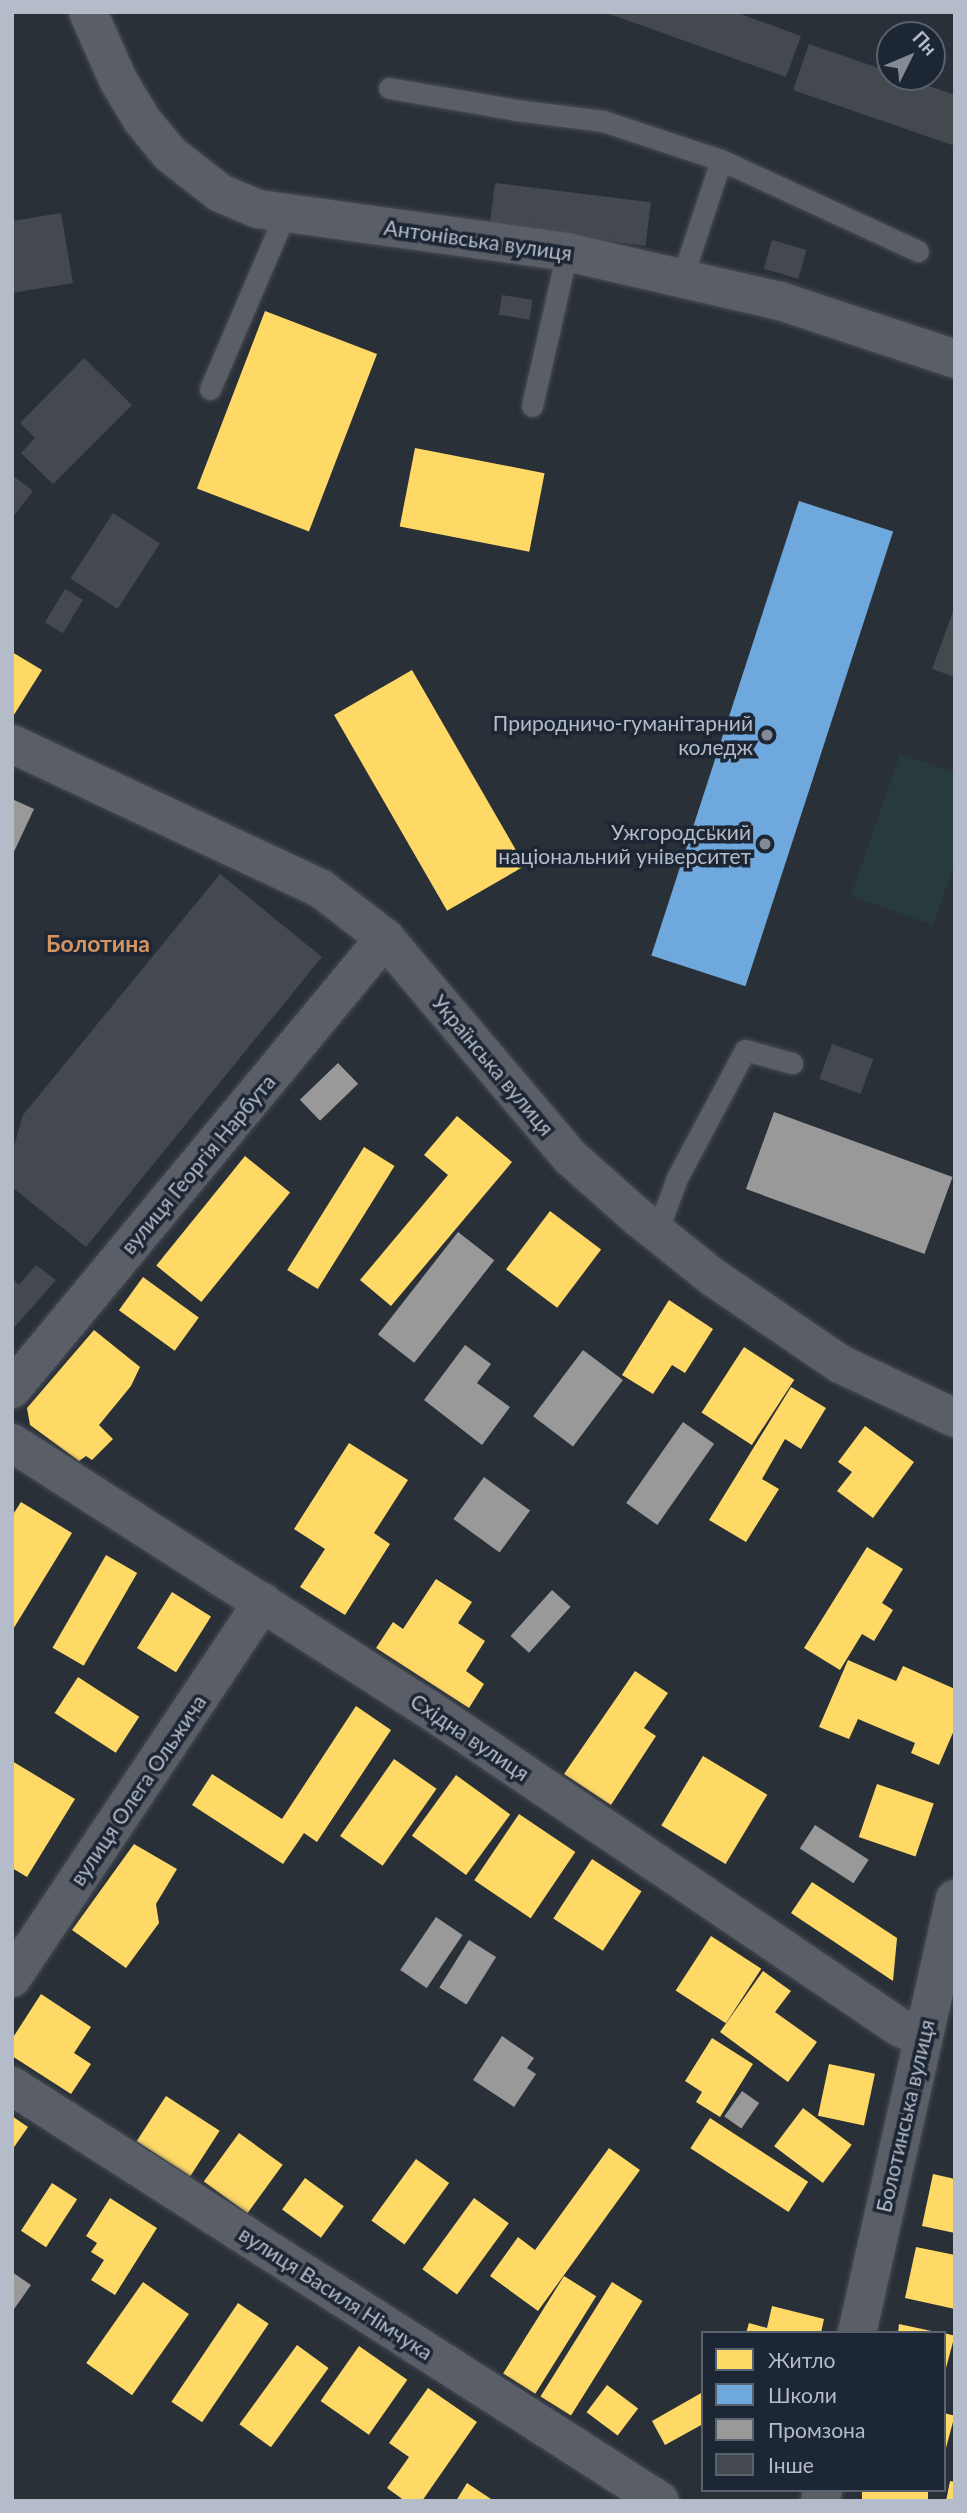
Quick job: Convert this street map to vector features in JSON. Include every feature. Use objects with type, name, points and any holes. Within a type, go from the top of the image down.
[{"type":"street","name":"Антонівська вулиця","points":[[89,12],[118,80],[142,120],[170,154],[220,194],[258,209],[568,252],[780,301],[955,359]]},
{"type":"street","name":"Українська вулиця","points":[[12,744],[320,888],[385,938],[570,1157],[657,1232],[714,1278],[840,1364],[955,1418]]},
{"type":"street","name":"вулиця Георгія Нарбута","points":[[12,1389],[385,938]]},
{"type":"street","name":"Східна вулиця","points":[[12,1443],[428,1708],[899,2026],[922,2038]]},
{"type":"street","name":"вулиця Олега Ольжича","points":[[12,1978],[263,1602]]},
{"type":"street","name":"Болотинська вулиця","points":[[858,2331],[955,1899]]},
{"type":"street","name":"вулиця Василя Німчука","points":[[12,2086],[660,2501]]},
{"type":"lane","points":[[389,88],[516,110],[603,121],[721,160],[918,251]]},
{"type":"lane","points":[[682,278],[721,160]]},
{"type":"lane","points":[[210,389],[286,212]]},
{"type":"lane","points":[[532,406],[568,252]]},
{"type":"lane","points":[[657,1232],[677,1178],[745,1050],[792,1063]]},
{"type":"green space","points":[[900,754],[955,773],[955,863],[933,925],[851,896]]},
{"type":"building: Житло","points":[[265,311],[377,354],[309,531],[197,488]]},
{"type":"building: Житло","points":[[415,448],[545,473],[529,552],[400,527]]},
{"type":"building: Житло","points":[[12,652],[42,670],[12,718]]},
{"type":"building: Житло","points":[[412,670],[525,866],[447,911],[334,715]]},
{"type":"building: Житло","points":[[457,1116],[512,1162],[391,1306],[360,1280],[448,1175],[424,1155]]},
{"type":"building: Житло","points":[[364,1147],[395,1166],[318,1289],[287,1270]]},
{"type":"building: Житло","points":[[245,1156],[290,1193],[201,1302],[156,1266]]},
{"type":"building: Житло","points":[[550,1211],[601,1250],[557,1308],[506,1269]]},
{"type":"building: Житло","points":[[143,1277],[199,1318],[175,1351],[119,1310]]},
{"type":"building: Житло","points":[[669,1300],[713,1329],[685,1373],[672,1365],[653,1394],[622,1375]]},
{"type":"building: Житло","points":[[94,1330],[140,1367],[131,1386],[99,1425],[113,1439],[92,1460],[86,1456],[79,1461],[30,1425],[27,1408]]},
{"type":"building: Житло","points":[[744,1347],[794,1380],[752,1445],[702,1412]]},
{"type":"building: Житло","points":[[791,1387],[826,1408],[801,1449],[785,1439],[762,1479],[779,1489],[746,1542],[709,1520]]},
{"type":"building: Житло","points":[[865,1426],[914,1462],[873,1518],[837,1491],[852,1472],[838,1462]]},
{"type":"building: Житло","points":[[349,1443],[408,1480],[374,1533],[390,1544],[345,1615],[300,1587],[325,1549],[294,1529]]},
{"type":"building: Житло","points":[[21,1502],[72,1533],[12,1631],[12,1516]]},
{"type":"building: Житло","points":[[867,1547],[903,1569],[882,1603],[893,1610],[874,1641],[862,1634],[840,1670],[804,1648]]},
{"type":"building: Житло","points":[[106,1555],[137,1573],[84,1666],[52,1648]]},
{"type":"building: Житло","points":[[436,1579],[472,1602],[458,1623],[485,1641],[466,1671],[484,1684],[469,1708],[376,1648],[393,1622],[403,1629]]},
{"type":"building: Житло","points":[[172,1592],[211,1616],[176,1672],[137,1648]]},
{"type":"building: Житло","points":[[848,1660],[896,1681],[903,1666],[955,1689],[955,1728],[939,1765],[911,1753],[915,1743],[858,1719],[849,1739],[819,1727]]},
{"type":"building: Житло","points":[[635,1671],[668,1693],[644,1728],[656,1736],[611,1805],[564,1774]]},
{"type":"building: Житло","points":[[78,1677],[139,1717],[116,1753],[55,1713]]},
{"type":"building: Житло","points":[[356,1706],[391,1730],[317,1842],[304,1833],[283,1864],[192,1805],[212,1774],[282,1819]]},
{"type":"building: Житло","points":[[703,1756],[767,1795],[726,1864],[661,1825]]},
{"type":"building: Житло","points":[[394,1759],[437,1789],[383,1866],[340,1836]]},
{"type":"building: Житло","points":[[12,1761],[75,1799],[27,1877],[12,1868]]},
{"type":"building: Житло","points":[[456,1775],[510,1814],[466,1875],[412,1836]]},
{"type":"building: Житло","points":[[877,1784],[934,1804],[915,1856],[859,1837]]},
{"type":"building: Житло","points":[[519,1814],[575,1852],[531,1918],[474,1880]]},
{"type":"building: Житло","points":[[134,1844],[177,1869],[156,1904],[159,1923],[126,1968],[72,1930]]},
{"type":"building: Житло","points":[[592,1859],[641,1891],[603,1951],[553,1919]]},
{"type":"building: Житло","points":[[812,1882],[897,1938],[893,1981],[791,1913]]},
{"type":"building: Житло","points":[[711,1936],[761,1969],[726,2023],[676,1991]]},
{"type":"building: Житло","points":[[763,1971],[791,1991],[775,2012],[817,2042],[788,2082],[720,2032]]},
{"type":"building: Житло","points":[[41,1994],[91,2027],[74,2053],[91,2064],[71,2094],[12,2056],[12,2039]]},
{"type":"building: Житло","points":[[712,2038],[753,2064],[720,2117],[696,2102],[702,2092],[685,2081]]},
{"type":"building: Житло","points":[[829,2064],[875,2074],[864,2126],[818,2116]]},
{"type":"building: Житло","points":[[166,2096],[220,2131],[190,2176],[137,2141]]},
{"type":"building: Житло","points":[[803,2108],[852,2145],[823,2183],[774,2146]]},
{"type":"building: Житло","points":[[12,2116],[28,2127],[12,2150]]},
{"type":"building: Житло","points":[[710,2118],[808,2182],[789,2212],[690,2148]]},
{"type":"building: Житло","points":[[239,2133],[283,2165],[247,2213],[204,2182]]},
{"type":"building: Житло","points":[[609,2148],[640,2170],[538,2311],[490,2276],[518,2237],[535,2250]]},
{"type":"building: Житло","points":[[416,2159],[449,2183],[404,2245],[371,2220]]},
{"type":"building: Житло","points":[[933,2174],[955,2179],[955,2233],[922,2226]]},
{"type":"building: Житло","points":[[305,2178],[344,2206],[321,2238],[282,2210]]},
{"type":"building: Житло","points":[[52,2183],[77,2199],[46,2247],[21,2231]]},
{"type":"building: Житло","points":[[110,2198],[157,2228],[115,2295],[91,2280],[104,2260],[91,2252],[97,2243],[86,2236]]},
{"type":"building: Житло","points":[[474,2198],[509,2223],[457,2294],[422,2269]]},
{"type":"building: Житло","points":[[916,2247],[955,2255],[955,2309],[905,2298]]},
{"type":"building: Житло","points":[[564,2276],[596,2296],[535,2394],[503,2374]]},
{"type":"building: Житло","points":[[143,2282],[189,2314],[132,2395],[86,2363]]},
{"type":"building: Житло","points":[[612,2282],[643,2301],[571,2416],[540,2396]]},
{"type":"building: Житло","points":[[238,2303],[269,2324],[202,2422],[171,2402]]},
{"type":"building: Житло","points":[[772,2306],[824,2319],[821,2331],[747,2331],[749,2323],[767,2328]]},
{"type":"building: Житло","points":[[899,2324],[931,2331],[898,2331]]},
{"type":"building: Житло","points":[[946,2334],[955,2336],[946,2368]]},
{"type":"building: Житло","points":[[297,2345],[329,2368],[271,2447],[239,2424]]},
{"type":"building: Житло","points":[[359,2346],[407,2380],[369,2435],[321,2401]]},
{"type":"building: Житло","points":[[607,2385],[638,2408],[618,2436],[587,2412]]},
{"type":"building: Житло","points":[[428,2388],[477,2422],[422,2501],[405,2501],[387,2488],[409,2457],[389,2443]]},
{"type":"building: Житло","points":[[701,2393],[701,2425],[665,2445],[652,2421]]},
{"type":"building: Житло","points":[[946,2414],[955,2416],[946,2448]]},
{"type":"building: Житло","points":[[950,2481],[955,2482],[955,2501],[946,2501]]},
{"type":"building: Житло","points":[[467,2483],[494,2501],[456,2501]]},
{"type":"building: Житло","points":[[862,2492],[928,2492],[928,2501],[862,2501]]},
{"type":"building: Школи","points":[[799,501],[893,532],[745,986],[651,956]]},
{"type":"building: Промзона","points":[[12,799],[34,809],[12,856]]},
{"type":"building: Промзона","points":[[338,1063],[358,1084],[320,1121],[300,1100]]},
{"type":"building: Промзона","points":[[774,1112],[953,1177],[924,1254],[746,1189]]},
{"type":"building: Промзона","points":[[458,1232],[494,1260],[414,1363],[378,1334]]},
{"type":"building: Промзона","points":[[465,1345],[491,1364],[477,1383],[510,1407],[482,1445],[424,1400]]},
{"type":"building: Промзона","points":[[583,1350],[623,1380],[573,1446],[533,1416]]},
{"type":"building: Промзона","points":[[683,1422],[714,1444],[657,1525],[626,1503]]},
{"type":"building: Промзона","points":[[484,1477],[530,1511],[500,1553],[453,1519]]},
{"type":"building: Промзона","points":[[552,1590],[571,1607],[529,1653],[511,1636]]},
{"type":"building: Промзона","points":[[815,1825],[869,1860],[853,1883],[800,1848]]},
{"type":"building: Промзона","points":[[436,1917],[463,1935],[427,1988],[400,1970]]},
{"type":"building: Промзона","points":[[469,1940],[496,1957],[466,2004],[439,1987]]},
{"type":"building: Промзона","points":[[502,2036],[534,2058],[527,2068],[536,2074],[514,2107],[473,2080]]},
{"type":"building: Промзона","points":[[742,2091],[759,2103],[741,2128],[724,2116]]},
{"type":"building: Промзона","points":[[12,2272],[31,2285],[12,2312]]},
{"type":"building: Інше","points":[[604,12],[735,12],[801,36],[786,77]]},
{"type":"building: Інше","points":[[809,44],[876,67],[876,91],[943,91],[955,95],[955,146],[793,90]]},
{"type":"building: Інше","points":[[495,183],[651,202],[645,246],[490,227]]},
{"type":"building: Інше","points":[[61,213],[73,283],[12,293],[12,221]]},
{"type":"building: Інше","points":[[772,240],[807,250],[798,279],[764,269]]},
{"type":"building: Інше","points":[[502,295],[533,300],[529,320],[499,315]]},
{"type":"building: Інше","points":[[84,358],[132,405],[53,484],[21,453],[35,438],[20,423]]},
{"type":"building: Інше","points":[[12,475],[33,491],[12,518]]},
{"type":"building: Інше","points":[[113,513],[160,543],[117,609],[71,578]]},
{"type":"building: Інше","points":[[65,589],[83,600],[63,633],[45,622]]},
{"type":"building: Інше","points":[[955,609],[955,677],[932,669]]},
{"type":"building: Інше","points":[[220,874],[322,957],[86,1247],[12,1187],[12,1153],[23,1115]]},
{"type":"building: Інше","points":[[832,1044],[873,1059],[861,1094],[819,1079]]},
{"type":"building: Інше","points":[[36,1265],[56,1280],[12,1330],[12,1278],[19,1285]]},
{"type":"place","name":"Природничо-гуманітарний коледж","points":[[767,735]]},
{"type":"place","name":"Ужгородський національний університет","points":[[765,844]]},
{"type":"district","name":"Болотина","points":[[98,943]]}]
